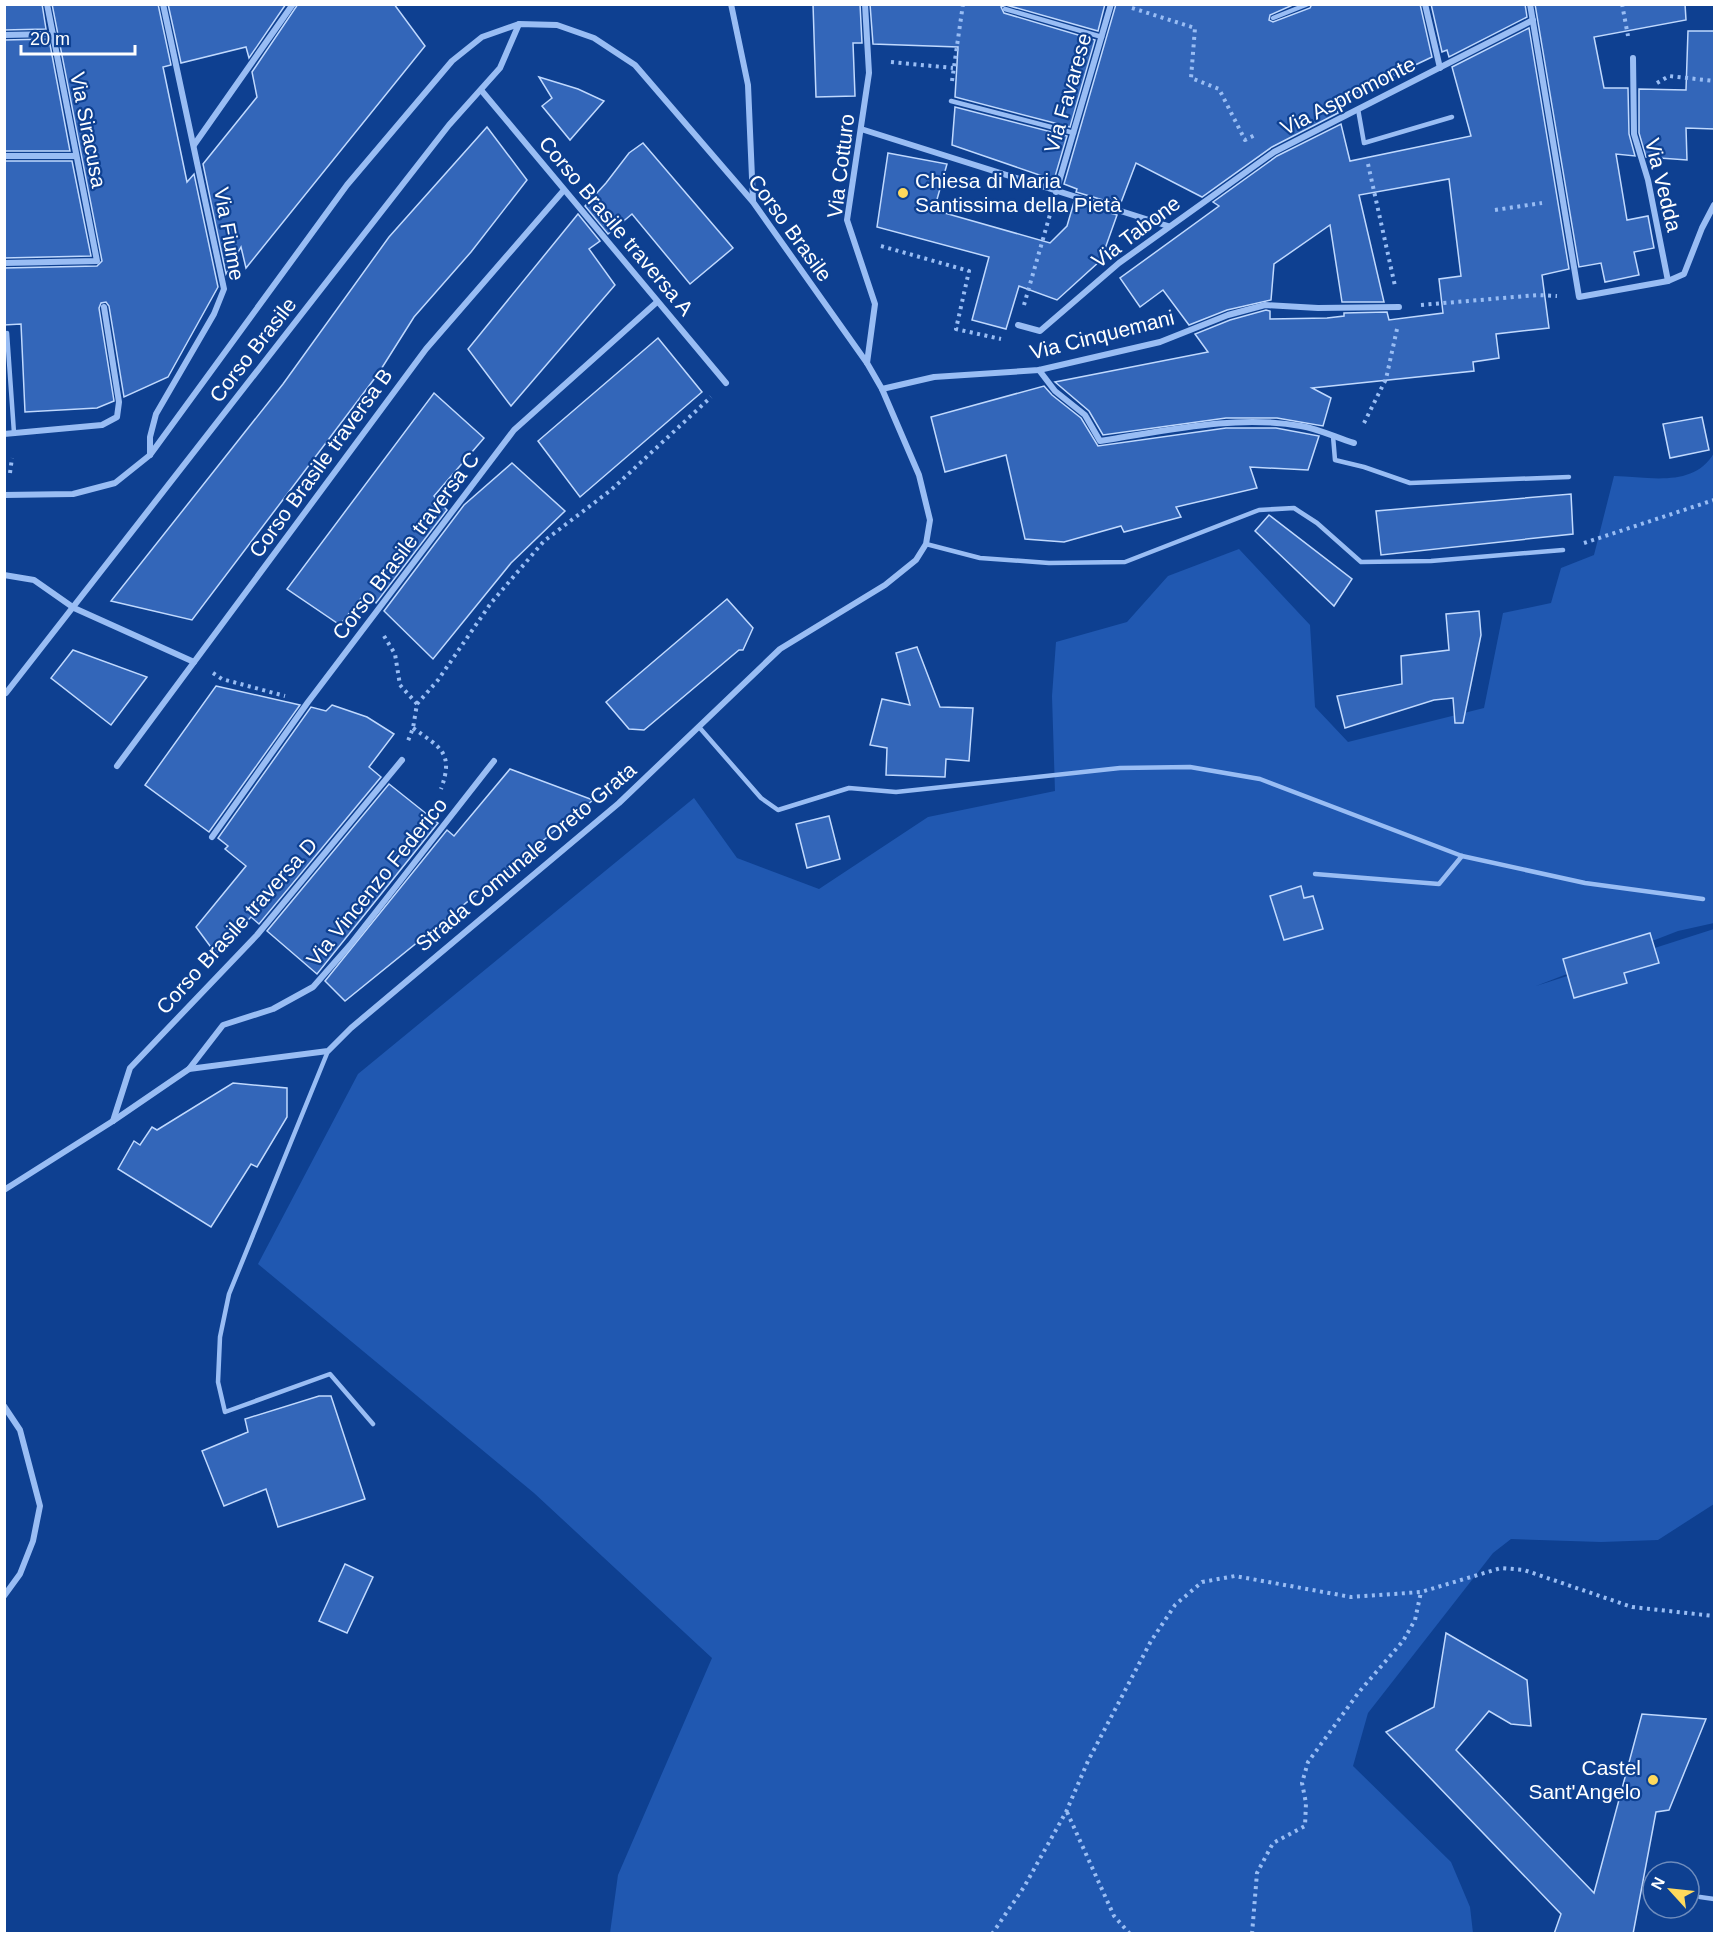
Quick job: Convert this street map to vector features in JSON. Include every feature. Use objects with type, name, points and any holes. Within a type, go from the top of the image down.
[{"type":"street","name":"Via Siracusa","points":[[4,263],[97,261],[47,4]]},
{"type":"street","name":"Via Fiume","points":[[150,455],[150,437],[156,414],[214,314],[224,289],[163,4]]},
{"type":"street","points":[[194,145],[293,4]]},
{"type":"street","points":[[731,4],[748,85],[753,202]]},
{"type":"street","name":"Via Cotturo","points":[[865,4],[870,73],[847,220],[875,304],[867,363]]},
{"type":"street","name":"Via Favarese","points":[[1056,192],[1111,4]]},
{"type":"street","points":[[1425,4],[1440,68]]},
{"type":"street","points":[[1530,4],[1579,297],[1668,281]]},
{"type":"street","name":"Via Aspromonte","points":[[1274,152],[1533,20]]},
{"type":"street","name":"Corso Brasile","points":[[6,693],[449,125],[500,68],[519,24]]},
{"type":"street","name":"Corso Brasile","points":[[7,495],[73,494],[115,483],[150,455],[347,185],[444,70],[482,37],[519,24],[557,24],[594,38],[635,65],[753,202],[867,363],[882,389],[920,475],[930,520],[926,544]]},
{"type":"street","points":[[4,34],[53,34]]},
{"type":"street","name":"Via Vedda","points":[[1633,58],[1634,134],[1648,180],[1668,281],[1684,274],[1702,228],[1714,205]]},
{"type":"street","name":"Corso Brasile traversa A","points":[[481,90],[726,383]]},
{"type":"street","points":[[861,129],[1168,226]]},
{"type":"street","name":"Via Tabone","points":[[1018,325],[1040,331],[1119,263],[1274,152]]},
{"type":"street","points":[[4,156],[76,156]]},
{"type":"street","name":"Corso Brasile traversa B","points":[[117,766],[426,349],[564,190]]},
{"type":"street","name":"Corso Brasile traversa C","points":[[212,837],[308,702],[514,430],[657,302]]},
{"type":"street","name":"Via Cinquemani","points":[[882,389],[934,377],[1039,370],[1160,342],[1228,315],[1265,305],[1318,308],[1399,307]]},
{"type":"street","points":[[4,434],[102,425],[117,417],[119,402],[104,306]]},
{"type":"street","points":[[1039,370],[1055,391],[1085,415],[1100,441],[1194,427],[1269,422],[1304,426],[1354,443]]},
{"type":"street","name":"Strada Comunale Oreto Grata","points":[[328,1051],[368,1013],[619,803],[780,649],[885,585],[916,560],[926,544]]},
{"type":"street","points":[[4,575],[34,580],[74,608],[194,662]]},
{"type":"street","name":"Corso Brasile traversa D","points":[[113,1121],[130,1068],[257,935],[402,760]]},
{"type":"street","name":"Via Vincenzo Federico","points":[[189,1069],[223,1025],[273,1009],[313,987],[350,945],[494,761]]},
{"type":"street","points":[[4,1190],[113,1121],[189,1069],[328,1051]]},
{"type":"street","points":[[4,1406],[20,1430],[40,1506],[33,1541],[20,1574],[4,1596]]},
{"type":"lane","points":[[1273,18],[1308,4]]},
{"type":"lane","points":[[1005,9],[1102,37]]},
{"type":"lane","points":[[951,101],[1074,133]]},
{"type":"lane","points":[[1359,109],[1364,143],[1452,117]]},
{"type":"lane","points":[[8,333],[14,433]]},
{"type":"lane","points":[[1332,436],[1335,460],[1364,466],[1410,483],[1569,477]]},
{"type":"lane","points":[[926,544],[980,558],[1049,563],[1125,562],[1259,510],[1294,508],[1317,523],[1361,562],[1431,561],[1563,550]]},
{"type":"lane","points":[[699,727],[761,798],[778,810],[849,788],[896,792],[1120,768],[1190,767],[1260,779],[1462,856],[1585,883],[1703,899]]},
{"type":"lane","points":[[1315,874],[1439,884],[1462,856]]},
{"type":"lane","points":[[328,1051],[229,1294],[220,1337],[218,1382],[225,1412],[330,1374],[373,1424]]},
{"type":"path","points":[[868,60],[953,68],[963,4]]},
{"type":"path","name":"Via Aspromonte","points":[[1122,4],[1195,28],[1191,78],[1219,89],[1245,140],[1258,134],[1274,152]]},
{"type":"path","points":[[1622,4],[1633,58]]},
{"type":"path","points":[[1633,84],[1654,84],[1668,76],[1714,81]]},
{"type":"path","points":[[1354,443],[1386,379],[1395,345],[1399,307],[1364,143]]},
{"type":"path","points":[[851,237],[969,271],[956,329],[1011,342],[1018,325],[1056,192]]},
{"type":"path","points":[[1495,210],[1563,199]]},
{"type":"path","points":[[1399,307],[1538,295],[1579,297]]},
{"type":"path","points":[[402,760],[414,728],[417,704],[438,680],[491,603],[544,541],[611,490],[726,383]]},
{"type":"path","points":[[7,495],[11,458],[20,457]]},
{"type":"path","points":[[1563,550],[1714,500]]},
{"type":"path","points":[[373,618],[396,654],[400,685],[417,704]]},
{"type":"path","points":[[194,662],[222,678],[308,702]]},
{"type":"path","points":[[414,728],[443,751],[447,761],[438,798],[451,816]]},
{"type":"path","points":[[992,1934],[1024,1887],[1066,1812],[1088,1761],[1151,1641],[1175,1605],[1202,1582],[1234,1576],[1351,1597],[1421,1592],[1501,1568],[1534,1573],[1632,1607],[1714,1616]]},
{"type":"path","points":[[1252,1934],[1257,1873],[1273,1843],[1305,1826],[1306,1803],[1302,1783],[1308,1762],[1359,1692],[1403,1641],[1415,1620],[1421,1592]]},
{"type":"path","points":[[1066,1812],[1114,1916],[1130,1934]]},
{"type":"shaded area","points":[[1714,453],[1714,923],[1678,931],[1536,986],[1714,929],[1714,1504],[1658,1540],[1601,1542],[1511,1539],[1493,1553],[1368,1713],[1353,1766],[1451,1862],[1470,1907],[1473,1933],[610,1933],[618,1875],[712,1658],[534,1493],[258,1264],[358,1074],[694,798],[737,858],[819,889],[928,817],[1055,791],[1052,696],[1056,642],[1127,622],[1168,576],[1239,549],[1310,625],[1315,707],[1348,742],[1484,708],[1503,613],[1551,603],[1561,568],[1594,555],[1614,476],[1670,478],[1683,476],[1695,472]]},
{"type":"building","points":[[4,4],[42,4],[46,29],[4,30]]},
{"type":"building","points":[[52,4],[158,4],[171,65],[163,67],[187,182],[194,174],[218,287],[168,377],[124,397],[109,306],[106,302],[101,303],[99,308],[114,401],[97,408],[25,412],[21,324],[4,325],[4,268],[97,266],[102,261]]},
{"type":"building","points":[[168,4],[286,4],[249,58],[246,47],[181,63]]},
{"type":"building","points":[[298,4],[394,4],[425,46],[246,268],[241,247],[226,274],[203,164],[257,97],[252,72]]},
{"type":"building","points":[[813,4],[860,4],[862,43],[853,43],[855,96],[816,97]]},
{"type":"building","points":[[870,4],[1105,4],[1098,31],[1006,5],[1001,7],[1004,13],[1095,40],[1070,127],[955,97],[958,47],[873,44]]},
{"type":"building","points":[[1116,4],[1295,4],[1270,15],[1269,20],[1273,22],[1310,8],[1312,4],[1420,4],[1432,57],[1335,103],[1338,113],[1272,147],[1202,197],[1136,163],[1120,205],[1076,192],[1077,189],[1064,184]]},
{"type":"building","points":[[1431,4],[1525,4],[1527,17],[1449,57],[1447,50],[1442,52]]},
{"type":"building","points":[[1535,4],[1685,4],[1686,20],[1594,37],[1604,88],[1628,88],[1629,134],[1635,156],[1616,154],[1627,220],[1648,216],[1654,248],[1634,252],[1639,275],[1605,282],[1601,263],[1579,267]]},
{"type":"building","points":[[1529,28],[1569,269],[1542,275],[1549,328],[1496,334],[1499,358],[1473,362],[1474,371],[1312,388],[1331,398],[1323,426],[1277,418],[1226,418],[1103,435],[1089,411],[1055,382],[1208,352],[1195,334],[1230,320],[1266,310],[1270,311],[1270,319],[1327,318],[1344,316],[1344,313],[1387,312],[1389,320],[1443,313],[1439,279],[1461,276],[1449,179],[1359,195],[1384,302],[1342,302],[1330,225],[1274,264],[1271,300],[1227,310],[1189,325],[1163,290],[1140,307],[1120,278],[1219,206],[1213,202],[1277,156],[1341,124],[1350,161],[1471,136],[1452,67]]},
{"type":"building","points":[[1688,31],[1714,31],[1714,129],[1686,128],[1687,160],[1646,157],[1639,133],[1639,89],[1686,90]]},
{"type":"building","points":[[49,39],[70,151],[4,151],[4,40]]},
{"type":"building","points":[[539,77],[578,89],[604,101],[570,140],[542,106],[552,98]]},
{"type":"building","points":[[955,107],[1067,136],[1054,180],[952,145]]},
{"type":"building","points":[[487,127],[527,180],[471,252],[414,317],[378,374],[192,620],[111,601],[283,384],[389,237]]},
{"type":"building","points":[[643,143],[733,248],[690,284],[632,214],[608,234],[585,206],[629,153]]},
{"type":"building","points":[[888,153],[947,164],[934,210],[1050,243],[1067,226],[1074,202],[1117,215],[1101,260],[1057,300],[1019,286],[1006,329],[972,320],[989,257],[877,227]]},
{"type":"building","points":[[4,161],[72,161],[91,256],[4,258]]},
{"type":"building","points":[[578,214],[600,241],[589,249],[615,285],[511,406],[468,349]]},
{"type":"building","points":[[658,338],[702,392],[580,497],[538,441]]},
{"type":"building","points":[[1044,386],[1081,418],[1098,446],[1226,428],[1276,428],[1319,436],[1308,470],[1250,467],[1257,488],[1176,507],[1181,517],[1124,532],[1121,526],[1064,542],[1025,539],[1006,455],[945,472],[931,417]]},
{"type":"building","points":[[434,393],[484,438],[434,496],[447,510],[376,603],[365,593],[340,625],[287,589]]},
{"type":"building","points":[[1702,417],[1709,450],[1670,458],[1663,424]]},
{"type":"building","points":[[512,463],[565,511],[511,563],[433,659],[384,611],[464,505]]},
{"type":"building","points":[[1571,494],[1573,534],[1381,555],[1376,511]]},
{"type":"building","points":[[1269,515],[1352,579],[1334,606],[1255,531]]},
{"type":"building","points":[[727,599],[753,628],[743,650],[739,650],[644,730],[629,729],[606,702]]},
{"type":"building","points":[[1479,611],[1481,635],[1463,723],[1455,723],[1453,698],[1434,700],[1345,728],[1337,696],[1402,684],[1401,656],[1449,650],[1446,614]]},
{"type":"building","points":[[917,647],[940,707],[973,708],[969,761],[946,759],[945,777],[886,775],[887,748],[870,745],[882,699],[910,705],[896,653]]},
{"type":"building","points":[[73,650],[147,677],[111,725],[51,678]]},
{"type":"building","points":[[216,686],[300,705],[209,832],[145,785]]},
{"type":"building","points":[[332,705],[367,717],[394,734],[369,767],[381,777],[259,924],[251,917],[216,954],[196,927],[246,866],[225,849],[228,846],[218,838],[311,707],[326,711]]},
{"type":"building","points":[[510,769],[593,800],[345,1001],[325,981],[447,830],[454,836]]},
{"type":"building","points":[[389,784],[438,823],[317,974],[267,931]]},
{"type":"building","points":[[829,816],[840,859],[807,868],[796,824]]},
{"type":"building","points":[[1301,886],[1304,898],[1313,896],[1323,929],[1284,940],[1270,896]]},
{"type":"building","points":[[1650,933],[1659,963],[1624,973],[1627,983],[1574,998],[1563,959]]},
{"type":"building","points":[[233,1083],[287,1088],[287,1117],[257,1167],[251,1164],[211,1227],[118,1169],[134,1141],[140,1145],[152,1127],[157,1130]]},
{"type":"building","points":[[319,1396],[331,1396],[365,1499],[278,1527],[266,1489],[224,1506],[202,1451],[248,1432],[245,1419]]},
{"type":"building","points":[[345,1564],[373,1577],[347,1633],[319,1621]]},
{"type":"building","name":"Castel Sant'Angelo","points":[[1446,1633],[1527,1680],[1531,1726],[1511,1724],[1489,1711],[1456,1750],[1594,1893],[1642,1714],[1706,1719],[1669,1810],[1656,1812],[1647,1860],[1641,1860],[1641,1892],[1633,1934],[1554,1934],[1561,1914],[1386,1732],[1434,1707]]},
{"type":"place","name":"Chiesa di Maria Santissima della Pietà","points":[[903,193]]},
{"type":"place","name":"Castel Sant'Angelo","points":[[1653,1780]]}]
